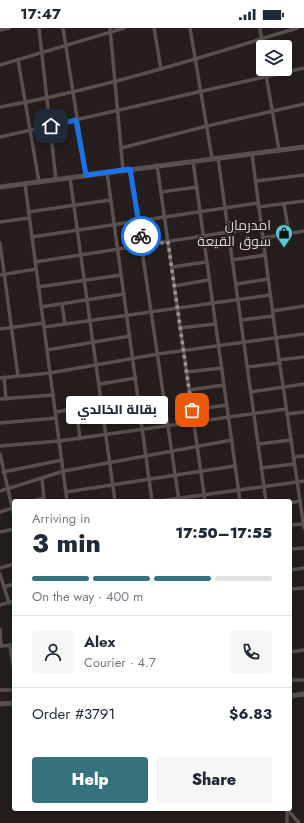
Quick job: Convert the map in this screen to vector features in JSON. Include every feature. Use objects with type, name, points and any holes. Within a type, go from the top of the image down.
[{"type":"street","points":[[0,30],[9,28]]},
{"type":"street","points":[[39,28],[48,97],[56,180]]},
{"type":"street","points":[[63,28],[76,120],[86,175]]},
{"type":"street","points":[[0,65],[65,46],[111,30],[124,28]]},
{"type":"street","points":[[154,28],[161,69]]},
{"type":"street","points":[[192,28],[195,60],[229,232],[266,499]]},
{"type":"street","points":[[260,28],[262,39]]},
{"type":"street","points":[[0,107],[72,92],[195,60],[297,28]]},
{"type":"street","points":[[111,30],[114,81],[123,170]]},
{"type":"street","points":[[18,60],[24,103],[39,182]]},
{"type":"street","points":[[0,137],[267,78],[304,68]]},
{"type":"street","points":[[267,78],[278,150]]},
{"type":"street","points":[[120,148],[304,104]]},
{"type":"street","points":[[0,187],[157,165],[304,147]]},
{"type":"street","points":[[252,154],[286,410],[304,526],[292,526]]},
{"type":"street","points":[[193,161],[208,280],[222,368],[240,499]]},
{"type":"street","points":[[157,165],[205,499]]},
{"type":"street","points":[[130,169],[139,219],[179,499]]},
{"type":"street","points":[[107,172],[152,499]]},
{"type":"street","points":[[256,181],[304,175]]},
{"type":"street","points":[[70,178],[100,384],[115,499]]},
{"type":"street","points":[[25,184],[67,499]]},
{"type":"street","points":[[161,192],[197,187]]},
{"type":"street","points":[[28,212],[110,200]]},
{"type":"street","points":[[32,237],[139,219],[224,207],[284,204],[304,201]]},
{"type":"street","points":[[284,204],[288,234]]},
{"type":"street","points":[[0,222],[29,218]]},
{"type":"street","points":[[35,262],[261,227]]},
{"type":"street","points":[[263,238],[304,231]]},
{"type":"street","points":[[0,243],[2,274],[18,376]]},
{"type":"street","points":[[232,260],[265,255]]},
{"type":"street","points":[[172,267],[206,262]]},
{"type":"street","points":[[2,274],[36,269]]},
{"type":"street","points":[[38,287],[121,275]]},
{"type":"street","points":[[236,284],[268,279]]},
{"type":"street","points":[[174,286],[208,280]]},
{"type":"street","points":[[42,307],[124,294]]},
{"type":"street","points":[[0,330],[65,324],[152,313],[270,295]]},
{"type":"street","points":[[62,304],[65,324]]},
{"type":"street","points":[[273,310],[304,306]]},
{"type":"street","points":[[241,320],[273,316]]},
{"type":"street","points":[[180,328],[215,324]]},
{"type":"street","points":[[6,399],[2,378],[50,373],[133,360],[158,354],[304,334]]},
{"type":"street","points":[[47,350],[130,336]]},
{"type":"street","points":[[247,367],[304,357]]},
{"type":"street","points":[[186,372],[222,368]]},
{"type":"street","points":[[100,384],[136,378]]},
{"type":"street","points":[[251,392],[304,384]]},
{"type":"street","points":[[189,390],[224,385]]},
{"type":"street","points":[[0,399],[53,395]]},
{"type":"street","points":[[56,412],[139,397]]},
{"type":"street","points":[[192,410],[227,405]]},
{"type":"street","points":[[76,408],[80,439]]},
{"type":"street","points":[[0,446],[80,439],[286,410]]},
{"type":"street","points":[[287,414],[304,412]]},
{"type":"street","points":[[105,422],[141,416]]},
{"type":"street","points":[[0,423],[56,418]]},
{"type":"street","points":[[0,491],[64,471],[232,440]]},
{"type":"street","points":[[258,444],[291,440]]},
{"type":"street","points":[[0,454],[7,489],[12,505]]},
{"type":"street","points":[[294,457],[304,456]]},
{"type":"street","points":[[3,472],[62,460]]},
{"type":"street","points":[[261,468],[294,464]]},
{"type":"street","points":[[66,492],[235,466]]},
{"type":"street","points":[[42,478],[44,499]]},
{"type":"street","points":[[184,499],[304,481]]},
{"type":"street","points":[[0,512],[12,508]]},
{"type":"street","points":[[0,532],[12,529]]},
{"type":"street","points":[[292,549],[304,548]]},
{"type":"street","points":[[0,568],[12,565]]},
{"type":"street","points":[[292,570],[304,568]]},
{"type":"street","points":[[0,574],[10,603],[0,605]]},
{"type":"street","points":[[4,587],[12,585]]},
{"type":"street","points":[[292,590],[304,588]]},
{"type":"street","points":[[0,629],[1,646],[12,645]]},
{"type":"street","points":[[292,652],[304,650]]},
{"type":"street","points":[[292,680],[304,680]]},
{"type":"street","points":[[0,690],[12,690]]},
{"type":"street","points":[[292,696],[304,694]]},
{"type":"street","points":[[0,704],[12,703]]},
{"type":"street","points":[[287,811],[287,823]]},
{"type":"street","points":[[289,811],[300,823]]},
{"type":"way so far","points":[[141,236],[142,245],[168,242],[192,410]]},
{"type":"place","name":"امدرمان سوق القيعة","points":[[284,248]]},
{"type":"place","name":"بقالة الخالدي","points":[[192,410]]},
{"type":"route","points":[[51,126],[76,120],[86,175],[130,169],[141,236]]}]
